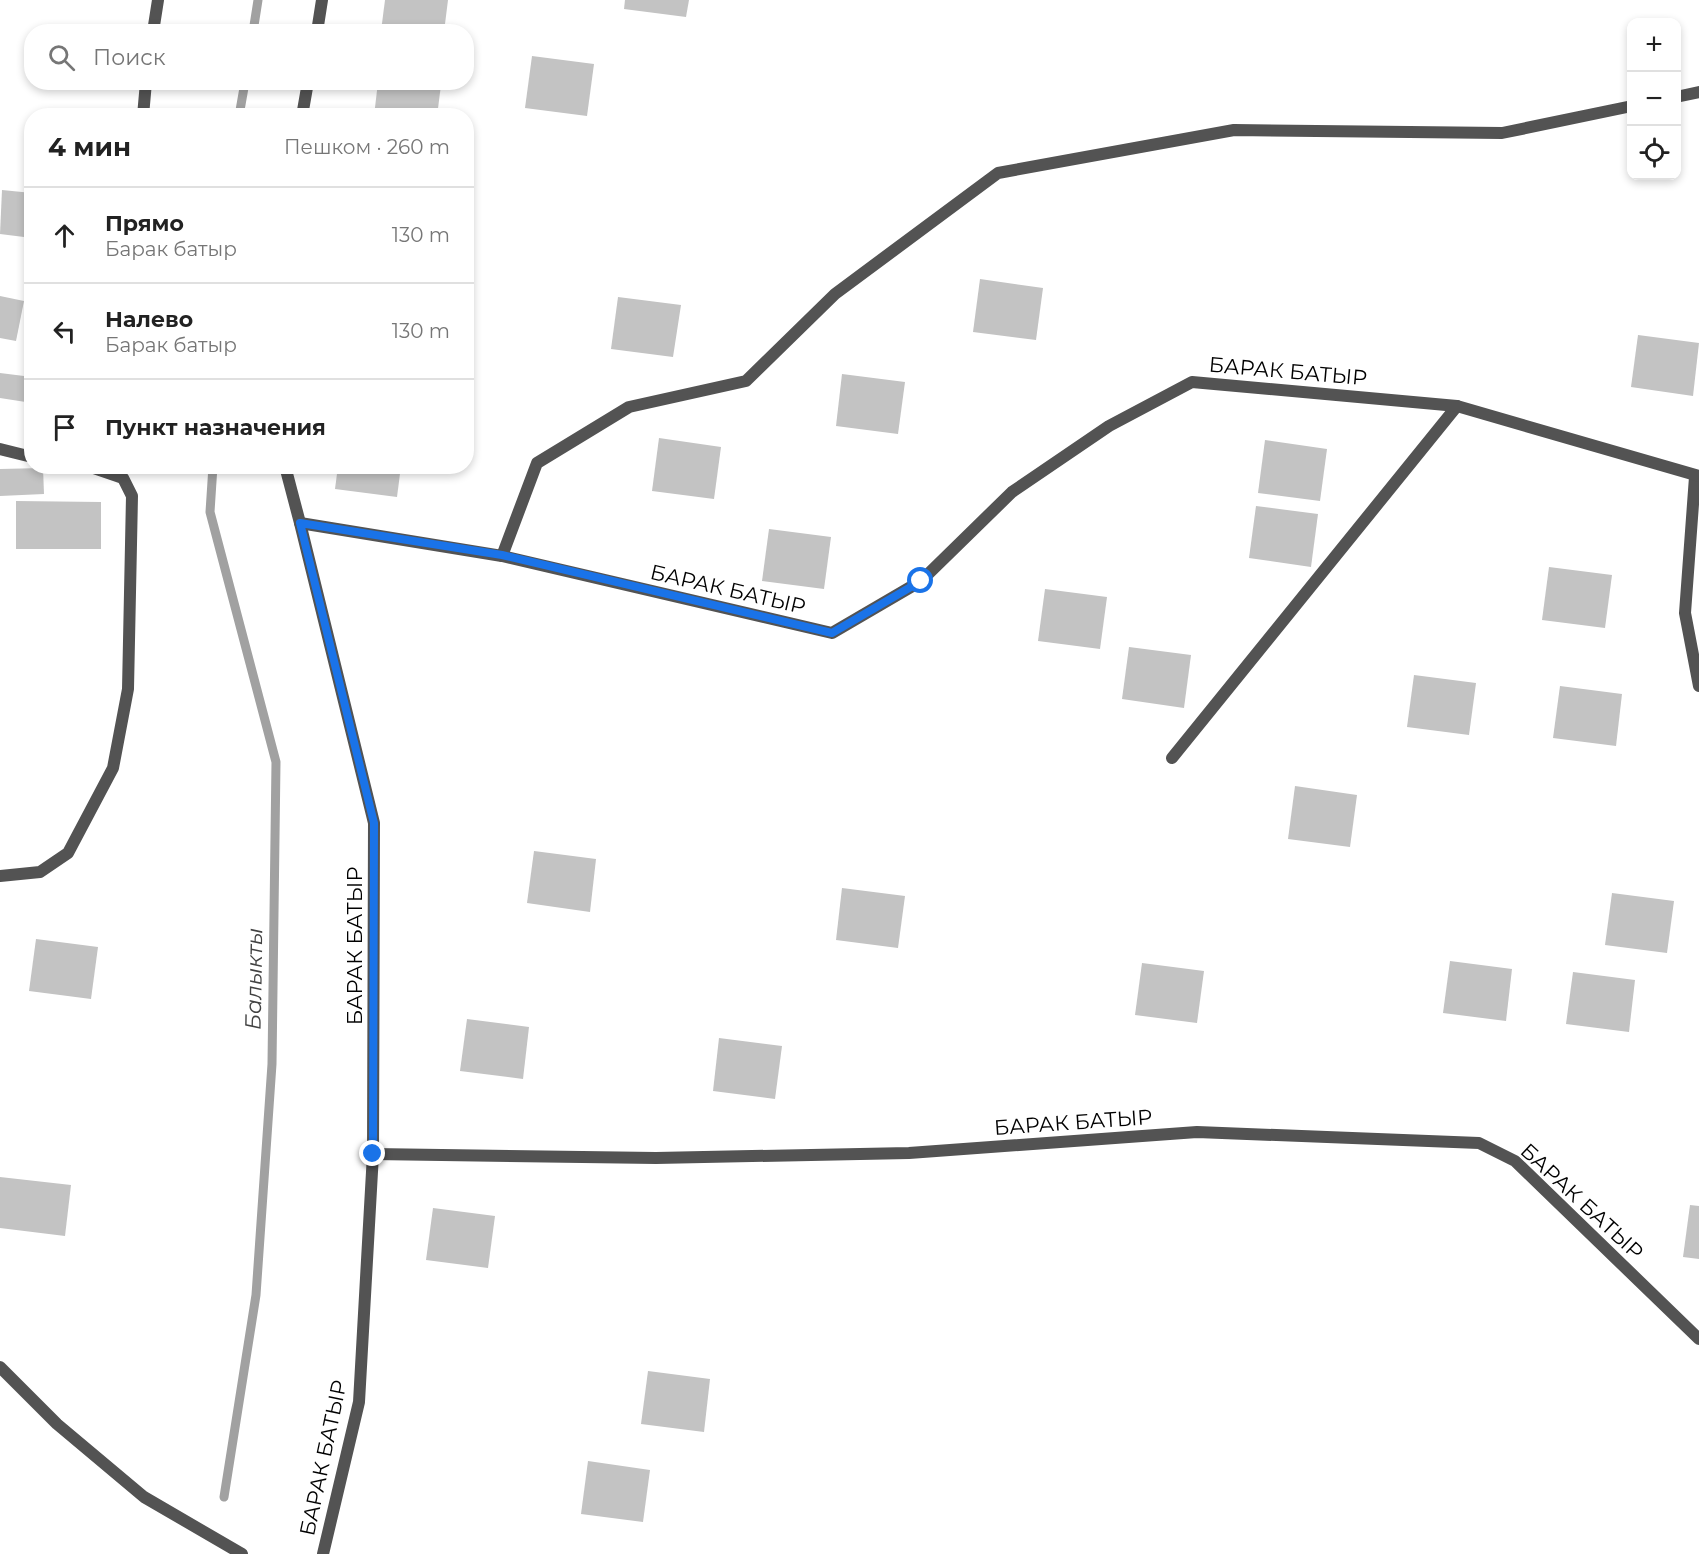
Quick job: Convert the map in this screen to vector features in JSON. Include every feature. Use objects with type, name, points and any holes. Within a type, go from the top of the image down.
[{"type":"street","points":[[154,24],[158,0]]},
{"type":"street","points":[[318,24],[322,0]]},
{"type":"street","points":[[144,108],[145,90]]},
{"type":"street","points":[[303,108],[307,90]]},
{"type":"street","points":[[1681,96],[1699,92]]},
{"type":"street","points":[[502,555],[537,463],[629,407],[746,381],[835,294],[998,173],[1234,130],[1502,133],[1627,107]]},
{"type":"street","name":"БАРАК БАТЫР","points":[[322,1554],[359,1402],[373,1154],[374,823],[300,523],[502,555],[832,633],[921,581],[1012,492],[1108,426],[1192,382],[1457,406],[1697,477]]},
{"type":"street","points":[[1172,758],[1457,406]]},
{"type":"street","points":[[0,449],[24,455]]},
{"type":"street","points":[[0,876],[40,872],[68,853],[113,768],[128,689],[132,496],[123,478],[111,474]]},
{"type":"street","points":[[287,474],[300,523]]},
{"type":"street","points":[[1697,477],[1685,613],[1699,686]]},
{"type":"street","name":"БАРАК БАТЫР","points":[[373,1154],[656,1158],[886,1153],[1197,1132],[1479,1143],[1515,1161],[1699,1339]]},
{"type":"street","points":[[0,1367],[57,1424],[144,1497],[242,1554]]},
{"type":"building","points":[[385,0],[448,0],[445,24],[382,24]]},
{"type":"building","points":[[625,0],[689,0],[686,17],[624,9]]},
{"type":"building","points":[[532,56],[594,64],[587,116],[525,108]]},
{"type":"building","points":[[377,90],[440,90],[438,108],[375,108]]},
{"type":"building","points":[[2,190],[24,192],[24,237],[0,234]]},
{"type":"building","points":[[980,279],[1043,288],[1036,340],[973,332]]},
{"type":"building","points":[[0,296],[24,301],[16,341],[0,338]]},
{"type":"building","points":[[618,297],[681,305],[673,357],[611,349]]},
{"type":"building","points":[[1638,335],[1699,343],[1693,396],[1631,387]]},
{"type":"building","points":[[0,373],[24,376],[24,402],[0,398]]},
{"type":"building","points":[[842,374],[905,382],[898,434],[836,426]]},
{"type":"building","points":[[659,438],[721,447],[714,499],[652,491]]},
{"type":"building","points":[[1265,440],[1327,449],[1320,501],[1258,493]]},
{"type":"building","points":[[24,468],[24,474],[43,474],[44,494],[0,496],[0,469]]},
{"type":"building","points":[[337,474],[400,474],[397,497],[335,489]]},
{"type":"building","points":[[16,501],[101,502],[101,549],[16,549]]},
{"type":"building","points":[[1256,506],[1318,514],[1311,567],[1249,558]]},
{"type":"building","points":[[769,529],[831,537],[824,589],[762,581]]},
{"type":"building","points":[[1549,567],[1612,575],[1605,628],[1542,620]]},
{"type":"building","points":[[1045,589],[1107,597],[1100,649],[1038,641]]},
{"type":"building","points":[[1129,647],[1191,655],[1184,708],[1122,699]]},
{"type":"building","points":[[1414,675],[1476,683],[1469,735],[1407,727]]},
{"type":"building","points":[[1560,686],[1622,694],[1616,746],[1553,738]]},
{"type":"building","points":[[1295,786],[1357,795],[1350,847],[1288,839]]},
{"type":"building","points":[[534,851],[596,859],[590,912],[527,903]]},
{"type":"building","points":[[842,888],[905,896],[898,948],[836,940]]},
{"type":"building","points":[[1612,893],[1674,901],[1667,953],[1605,945]]},
{"type":"building","points":[[36,939],[98,947],[91,999],[29,991]]},
{"type":"building","points":[[1450,961],[1512,969],[1506,1021],[1443,1013]]},
{"type":"building","points":[[1142,963],[1204,971],[1197,1023],[1135,1015]]},
{"type":"building","points":[[1573,972],[1635,980],[1629,1032],[1566,1024]]},
{"type":"building","points":[[467,1019],[529,1027],[523,1079],[460,1071]]},
{"type":"building","points":[[719,1038],[782,1046],[775,1099],[713,1091]]},
{"type":"building","points":[[0,1177],[71,1185],[65,1236],[0,1228]]},
{"type":"building","points":[[1690,1205],[1699,1206],[1699,1259],[1683,1257]]},
{"type":"building","points":[[433,1208],[495,1216],[488,1268],[426,1260]]},
{"type":"building","points":[[648,1371],[710,1379],[704,1432],[641,1424]]},
{"type":"building","points":[[588,1461],[650,1470],[643,1522],[581,1514]]},
{"type":"waterway","name":"Балыкты","points":[[254,24],[258,0]]},
{"type":"waterway","name":"Балыкты","points":[[240,108],[244,90]]},
{"type":"waterway","name":"Балыкты","points":[[212,474],[210,512],[276,762],[272,1064],[256,1295],[224,1497]]},
{"type":"route","points":[[373,1154],[374,823],[300,523],[502,555],[832,633],[921,581]]}]
